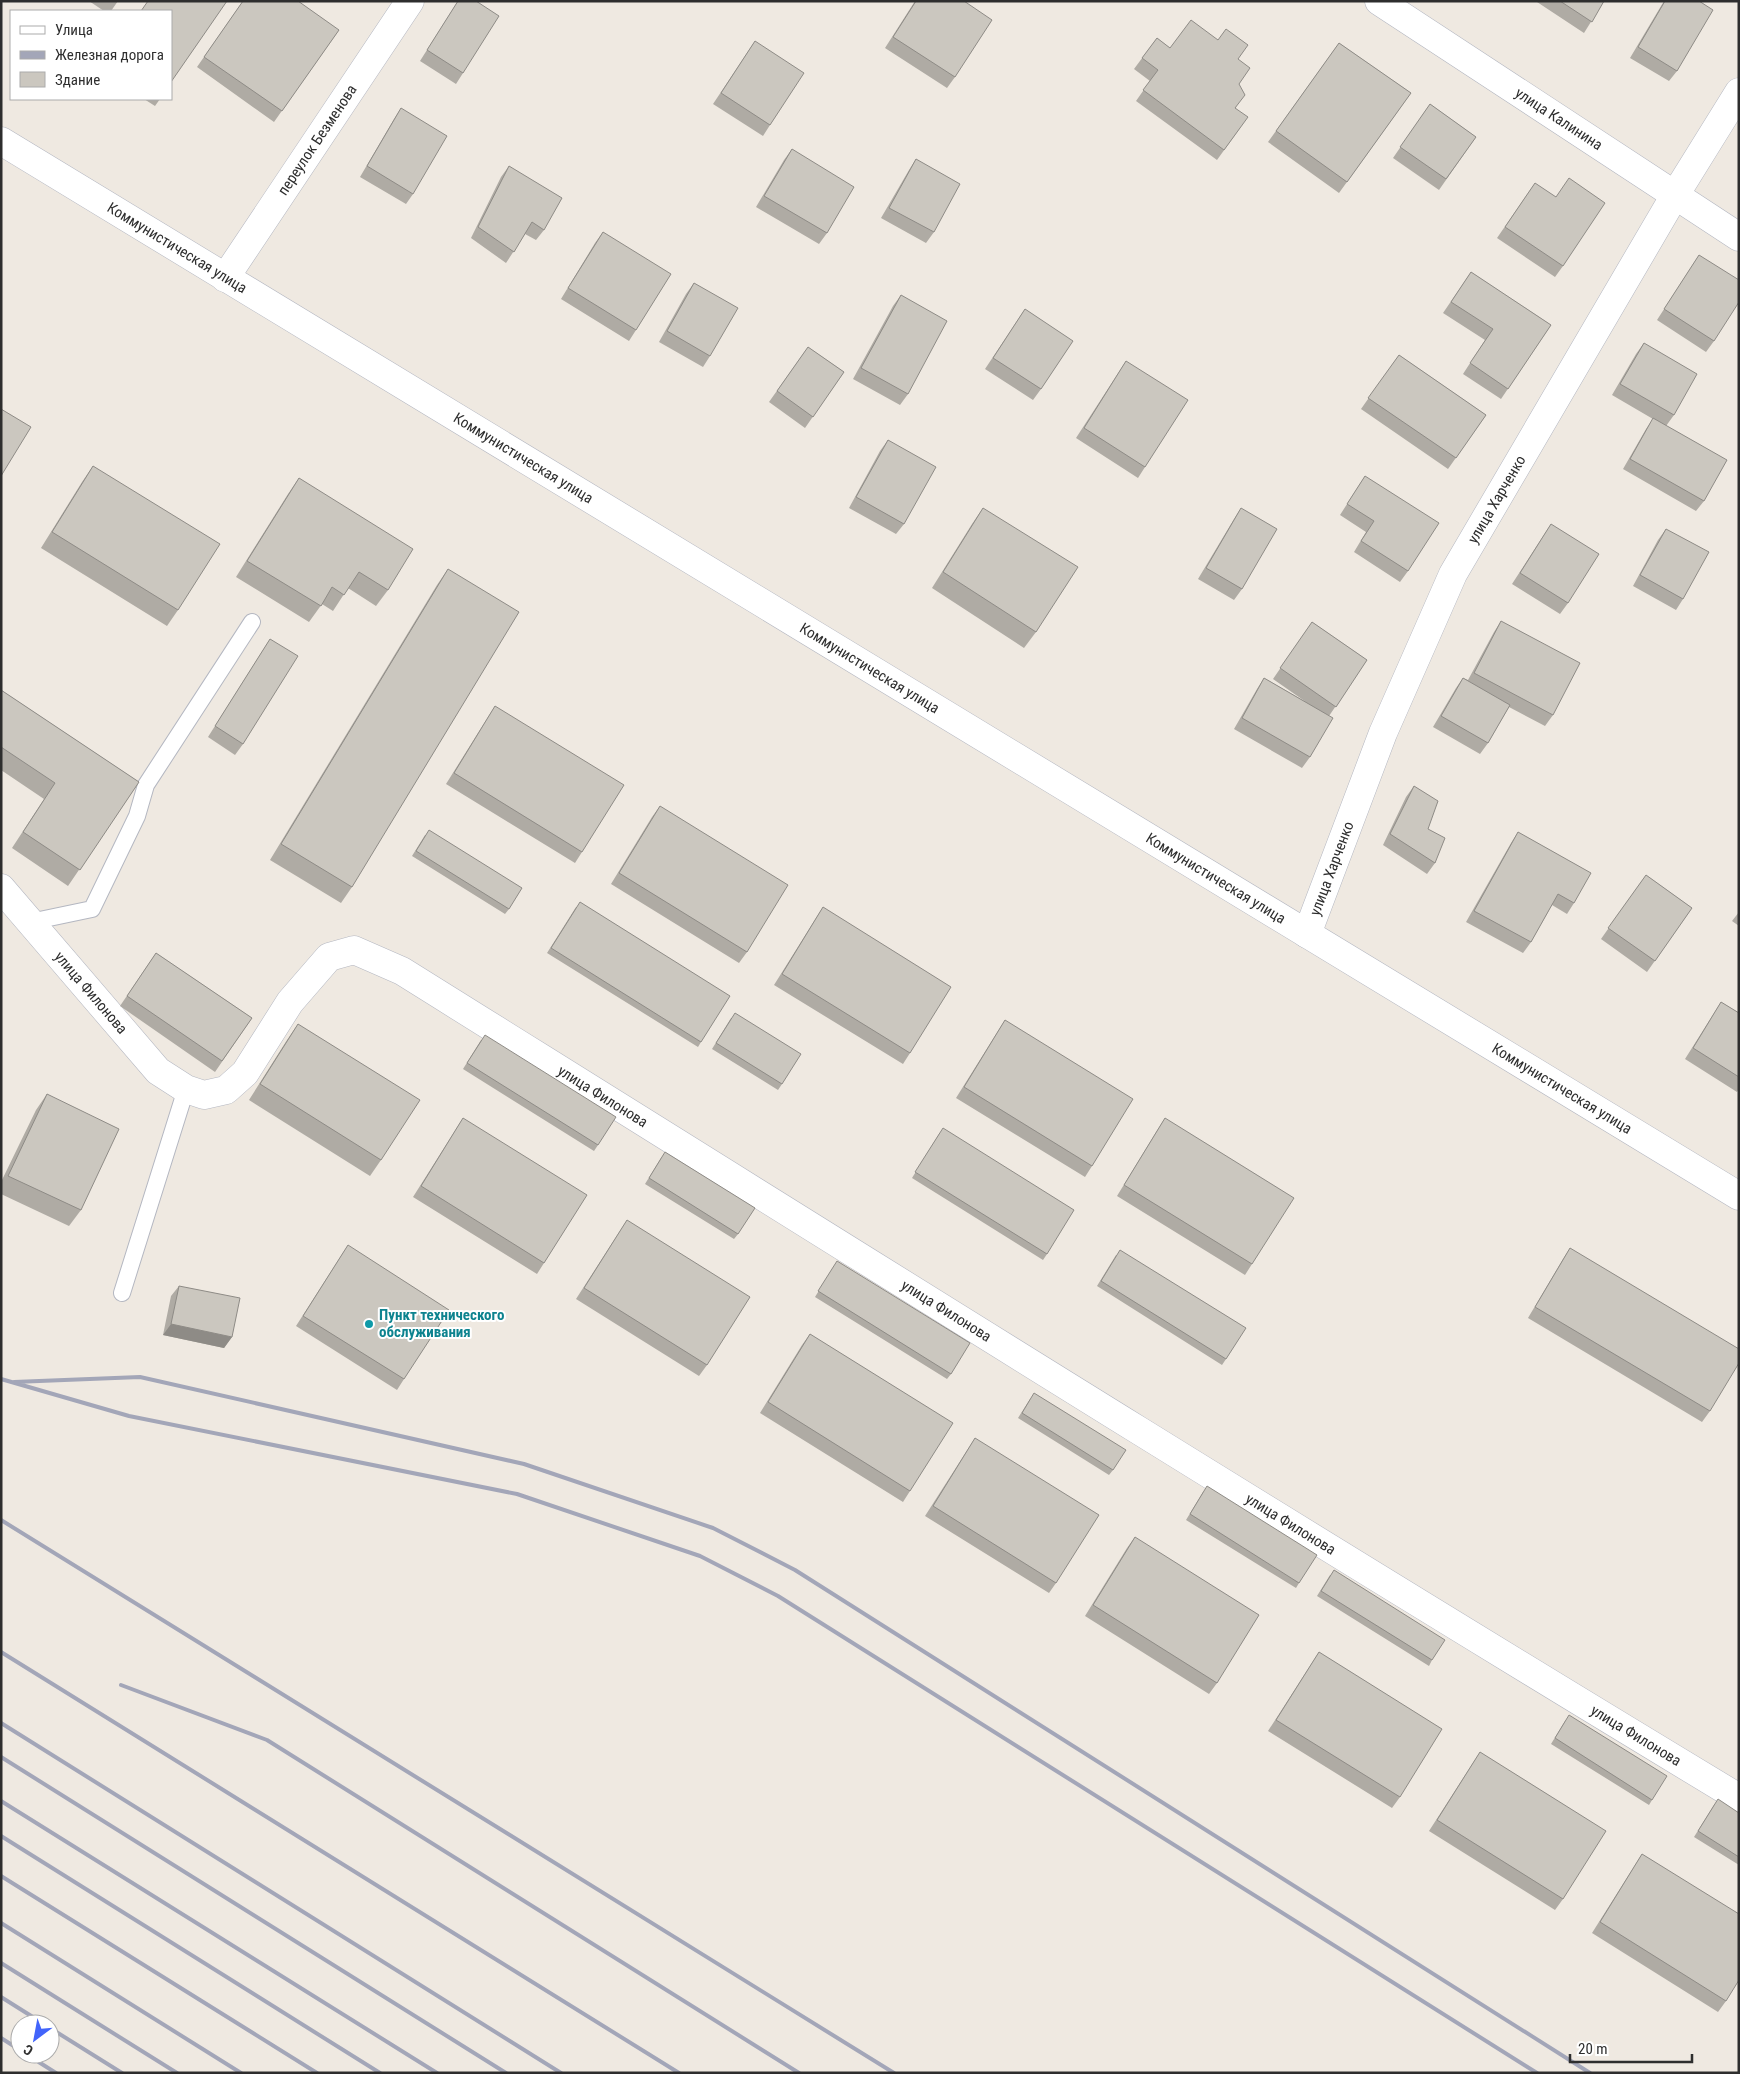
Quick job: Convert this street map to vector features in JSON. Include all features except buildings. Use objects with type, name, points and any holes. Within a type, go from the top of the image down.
[{"type":"street","name":"переулок Безменова","points":[[225,278],[410,1]]},
{"type":"street","name":"улица Калинина","points":[[1379,1],[1739,237]]},
{"type":"street","name":"улица Харченко","points":[[1307,934],[1383,733],[1453,574],[1675,195],[1739,92]]},
{"type":"street","name":"Коммунистическая улица","points":[[1,142],[1739,1196]]},
{"type":"street","name":"улица Филонова","points":[[1,888],[158,1071],[186,1089],[204,1095],[226,1090],[246,1073],[290,1002],[329,957],[354,950],[402,971],[1500,1654],[1739,1798]]},
{"type":"lane","points":[[30,922],[92,908],[137,816],[146,785],[252,622]]},
{"type":"lane","points":[[122,1293],[186,1089]]},
{"type":"railway","points":[[14,1382],[140,1377],[524,1464],[713,1528],[795,1570],[1590,2073]]},
{"type":"railway","points":[[1,1379],[129,1416],[517,1494],[700,1556],[778,1596],[1537,2073]]},
{"type":"railway","points":[[1,1520],[894,2073]]},
{"type":"railway","points":[[1,1652],[679,2073]]},
{"type":"railway","points":[[121,1685],[267,1740],[799,2073]]},
{"type":"railway","points":[[1,1723],[561,2073]]},
{"type":"railway","points":[[1,1757],[506,2073]]},
{"type":"railway","points":[[1,1801],[437,2073]]},
{"type":"railway","points":[[1,1836],[380,2073]]},
{"type":"railway","points":[[1,1876],[317,2073]]},
{"type":"railway","points":[[1,1923],[241,2073]]},
{"type":"railway","points":[[1,1963],[177,2073]]},
{"type":"railway","points":[[1,1997],[28,2014]]},
{"type":"railway","points":[[60,2034],[122,2073]]},
{"type":"railway","points":[[1,2038],[10,2044]]},
{"type":"railway","points":[[42,2064],[56,2073]]},
{"type":"place","name":"Пункт технического обслуживания","points":[[369,1324]]}]
